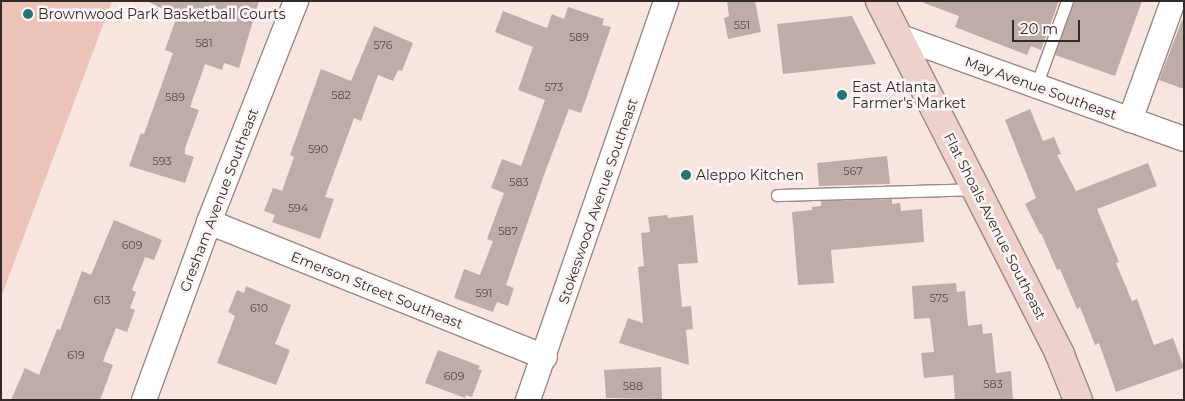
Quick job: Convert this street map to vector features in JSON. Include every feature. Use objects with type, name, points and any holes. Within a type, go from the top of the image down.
[{"type":"street","name":"Gresham Avenue Southeast","points":[[144,400],[209,222],[296,1]]},
{"type":"street","name":"Stokeswood Avenue Southeast","points":[[528,400],[545,357],[666,1]]},
{"type":"street","name":"Flat Shoals Avenue Southeast","points":[[880,1],[1060,355],[1078,400]]},
{"type":"street","points":[[1130,120],[1173,1]]},
{"type":"street","name":"May Avenue Southeast","points":[[898,36],[1184,139]]},
{"type":"street","name":"Emerson Street Southeast","points":[[209,222],[545,357]]},
{"type":"lane","points":[[1036,86],[1067,1]]},
{"type":"lane","points":[[777,196],[976,189]]},
{"type":"shaded area","points":[[1,1],[112,1],[1,297]]},
{"type":"building","points":[[147,1],[259,1],[239,68],[224,63],[222,70],[205,64],[190,107],[199,110],[185,148],[185,154],[194,157],[185,183],[129,166],[141,133],[144,134],[173,53],[165,50],[177,16]]},
{"type":"building","points":[[727,1],[755,1],[761,32],[728,39],[724,18],[729,16]]},
{"type":"building","points":[[924,1],[1059,1],[1041,50],[1031,46],[1027,55],[955,27],[959,16],[924,3]]},
{"type":"building","points":[[1074,1],[1142,1],[1115,76],[1055,55]]},
{"type":"building","points":[[568,7],[604,19],[602,25],[611,27],[581,113],[569,109],[544,175],[506,285],[514,288],[508,306],[497,302],[493,312],[454,298],[464,269],[480,275],[493,241],[487,239],[504,193],[491,188],[502,159],[521,166],[545,100],[518,90],[533,47],[495,32],[503,11],[547,28],[552,14],[564,19]]},
{"type":"building","points":[[852,16],[876,64],[783,74],[777,24]]},
{"type":"building","points":[[1182,20],[1184,20],[1184,89],[1159,80]]},
{"type":"building","points":[[374,26],[413,43],[402,71],[398,70],[393,81],[378,75],[361,121],[354,118],[325,197],[334,199],[320,239],[272,222],[275,215],[264,211],[273,188],[282,191],[294,157],[290,155],[321,69],[351,81]]},
{"type":"building","points":[[1030,109],[1043,141],[1054,137],[1061,154],[1057,155],[1076,191],[1148,163],[1157,186],[1097,209],[1119,262],[1116,263],[1132,301],[1137,299],[1154,345],[1173,338],[1184,368],[1116,392],[1099,343],[1095,345],[1080,307],[1077,309],[1060,269],[1057,270],[1041,233],[1025,204],[1036,198],[1005,120]]},
{"type":"building","points":[[887,156],[890,184],[819,186],[817,163]]},
{"type":"building","points":[[892,199],[892,204],[900,203],[901,211],[922,209],[924,242],[831,250],[834,283],[798,285],[792,212],[812,210],[812,207],[821,206],[821,201]]},
{"type":"building","points":[[667,215],[668,218],[693,215],[698,263],[678,264],[682,307],[691,306],[693,329],[686,330],[689,365],[619,343],[628,318],[643,323],[638,267],[644,266],[641,233],[650,232],[648,217]]},
{"type":"building","points":[[114,220],[162,240],[154,260],[145,257],[132,290],[136,292],[130,308],[135,310],[127,332],[116,328],[103,361],[113,365],[100,400],[11,400],[25,368],[39,375],[57,329],[60,330],[82,271],[91,275]]},
{"type":"building","points":[[956,283],[957,292],[965,291],[968,326],[982,324],[983,334],[992,333],[996,373],[1011,371],[1013,400],[955,400],[953,375],[924,378],[921,353],[934,352],[930,318],[914,319],[912,286]]},
{"type":"building","points":[[246,286],[291,305],[275,344],[290,350],[276,385],[217,363],[235,316],[228,312],[237,290],[244,293]]},
{"type":"building","points":[[438,350],[480,366],[478,369],[482,370],[472,397],[466,395],[465,398],[425,383]]},
{"type":"building","points":[[661,367],[662,399],[606,398],[604,370]]},
{"type":"place","name":"Brownwood Park Basketball Courts","points":[[28,14]]},
{"type":"place","name":"East Atlanta Farmer's Market","points":[[842,95]]},
{"type":"place","name":"Aleppo Kitchen","points":[[686,175]]}]
